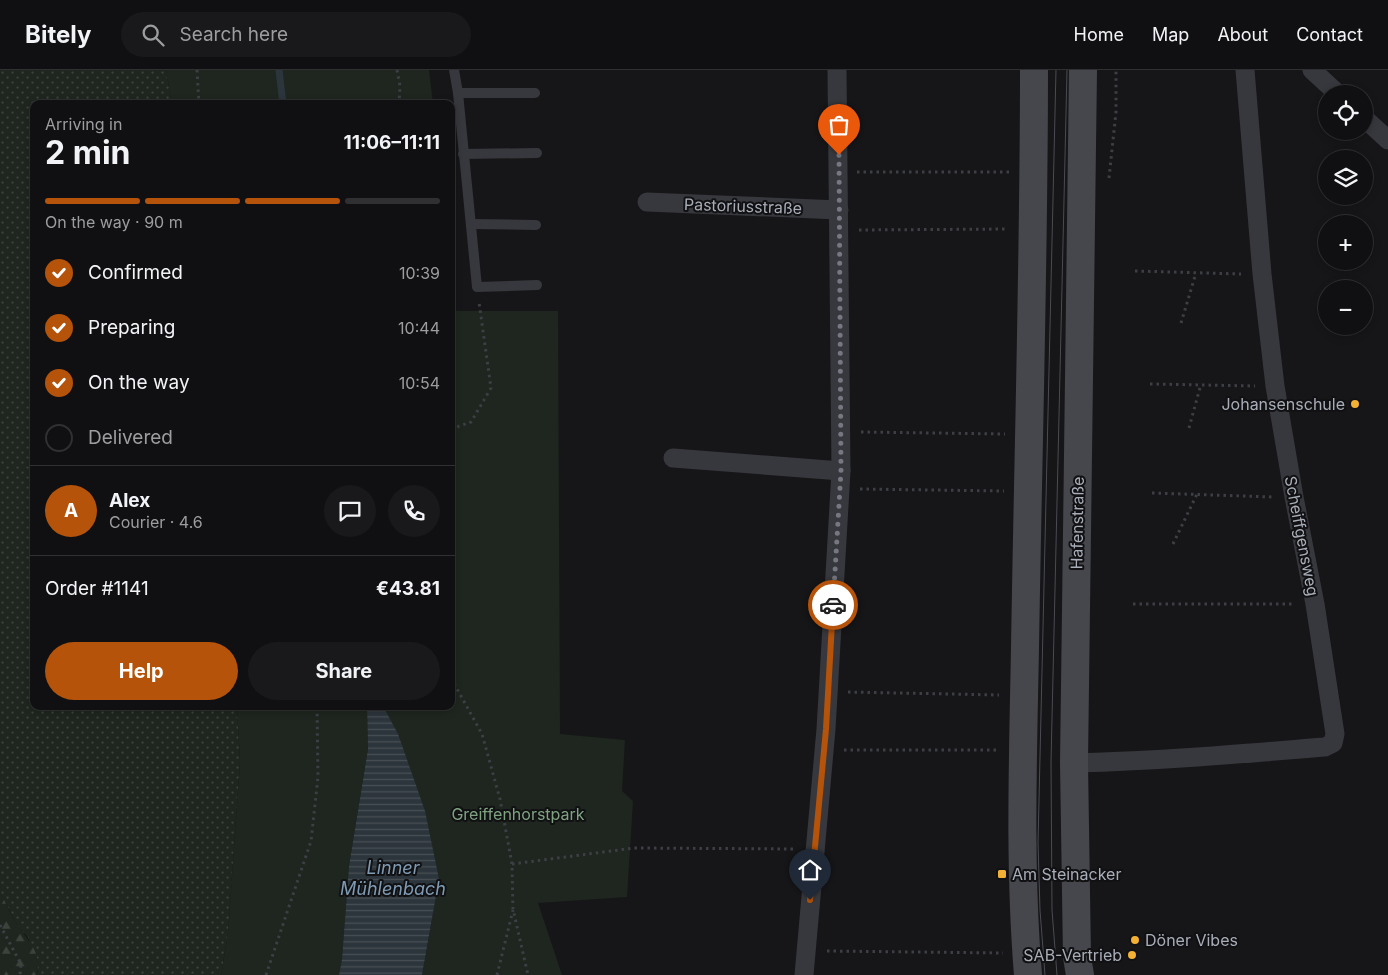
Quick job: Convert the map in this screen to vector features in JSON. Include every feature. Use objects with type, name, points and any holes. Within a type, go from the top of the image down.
[{"type":"main road","points":[[1028,975],[1023,862],[1034,70]]},
{"type":"main road","name":"Hafenstraße","points":[[1080,975],[1077,958],[1074,763],[1083,70]]},
{"type":"street","points":[[804,975],[824,750],[841,480],[837,70]]},
{"type":"street","name":"Scheiffgensweg","points":[[1074,763],[1223,756],[1325,747],[1333,743],[1335,734],[1315,604],[1294,498],[1275,386],[1262,274],[1244,70]]},
{"type":"street","points":[[1312,70],[1328,85]]},
{"type":"street","points":[[1373,126],[1388,140]]},
{"type":"street","name":"Pastoriusstraße","points":[[647,202],[839,210]]},
{"type":"street","points":[[674,458],[841,480]]},
{"type":"lane","points":[[454,70],[477,286],[538,285]]},
{"type":"lane","points":[[458,94],[535,92]]},
{"type":"lane","points":[[463,154],[537,154]]},
{"type":"lane","points":[[471,224],[536,225]]},
{"type":"path","points":[[197,70],[199,100]]},
{"type":"path","points":[[397,70],[400,86],[399,100]]},
{"type":"path","points":[[839,172],[1017,172]]},
{"type":"path","points":[[839,230],[1016,229]]},
{"type":"path","points":[[1135,271],[1262,274]]},
{"type":"path","points":[[1182,323],[1196,273]]},
{"type":"path","points":[[455,428],[471,422],[491,388],[477,286]]},
{"type":"path","points":[[1150,384],[1275,386]]},
{"type":"path","points":[[1188,428],[1201,384]]},
{"type":"path","points":[[841,432],[1010,434]]},
{"type":"path","points":[[841,480],[1009,491]]},
{"type":"path","points":[[1152,493],[1294,498]]},
{"type":"path","points":[[1173,544],[1197,494]]},
{"type":"path","points":[[1133,604],[1315,604]]},
{"type":"path","points":[[455,685],[482,734],[500,799],[512,864],[513,909],[528,975]]},
{"type":"path","points":[[828,692],[1005,695]]},
{"type":"path","points":[[266,975],[311,841],[318,777],[317,710]]},
{"type":"path","points":[[824,750],[1003,750]]},
{"type":"path","points":[[512,864],[634,848],[814,849]]},
{"type":"path","points":[[497,975],[513,909]]},
{"type":"path","points":[[0,924],[21,964],[20,975]]},
{"type":"path","points":[[806,951],[1004,953]]},
{"type":"green space","points":[[0,70],[166,70],[171,100],[30,100],[30,710],[237,710],[240,762],[228,934],[221,975],[37,975],[38,972],[28,937],[18,927],[0,892]]},
{"type":"green space","points":[[166,70],[429,70],[433,100],[171,100]]},
{"type":"green space","name":"Greiffenhorstpark","points":[[455,311],[558,311],[560,734],[625,740],[622,791],[633,801],[627,897],[538,903],[562,975],[422,975],[439,879],[384,710],[455,710]]},
{"type":"green space","points":[[237,710],[367,710],[368,749],[349,866],[342,959],[339,975],[221,975],[228,934],[240,762]]},
{"type":"green space","points":[[0,892],[15,922],[34,948],[38,960],[37,975],[0,975]]},
{"type":"water","name":"Linner Mühlenbach","points":[[367,710],[385,710],[398,734],[425,811],[439,879],[422,975],[339,975],[342,959],[349,866],[368,749]]},
{"type":"waterway","name":"Linner Mühlenbach","points":[[279,70],[283,100]]},
{"type":"tram line","points":[[1045,975],[1040,910],[1038,843],[1056,70]]},
{"type":"tram line","points":[[1057,975],[1052,910],[1051,762],[1067,70]]},
{"type":"way so far","points":[[833,605],[841,471],[839,155]]},
{"type":"place","name":"Johansenschule","points":[[1355,404]]},
{"type":"place","name":"Am Steinacker","points":[[1002,874]]},
{"type":"place","name":"Döner Vibes","points":[[1135,940]]},
{"type":"place","name":"SAB-Vertrieb","points":[[1132,955]]},
{"type":"route","points":[[810,900],[826,729],[833,605]]}]
